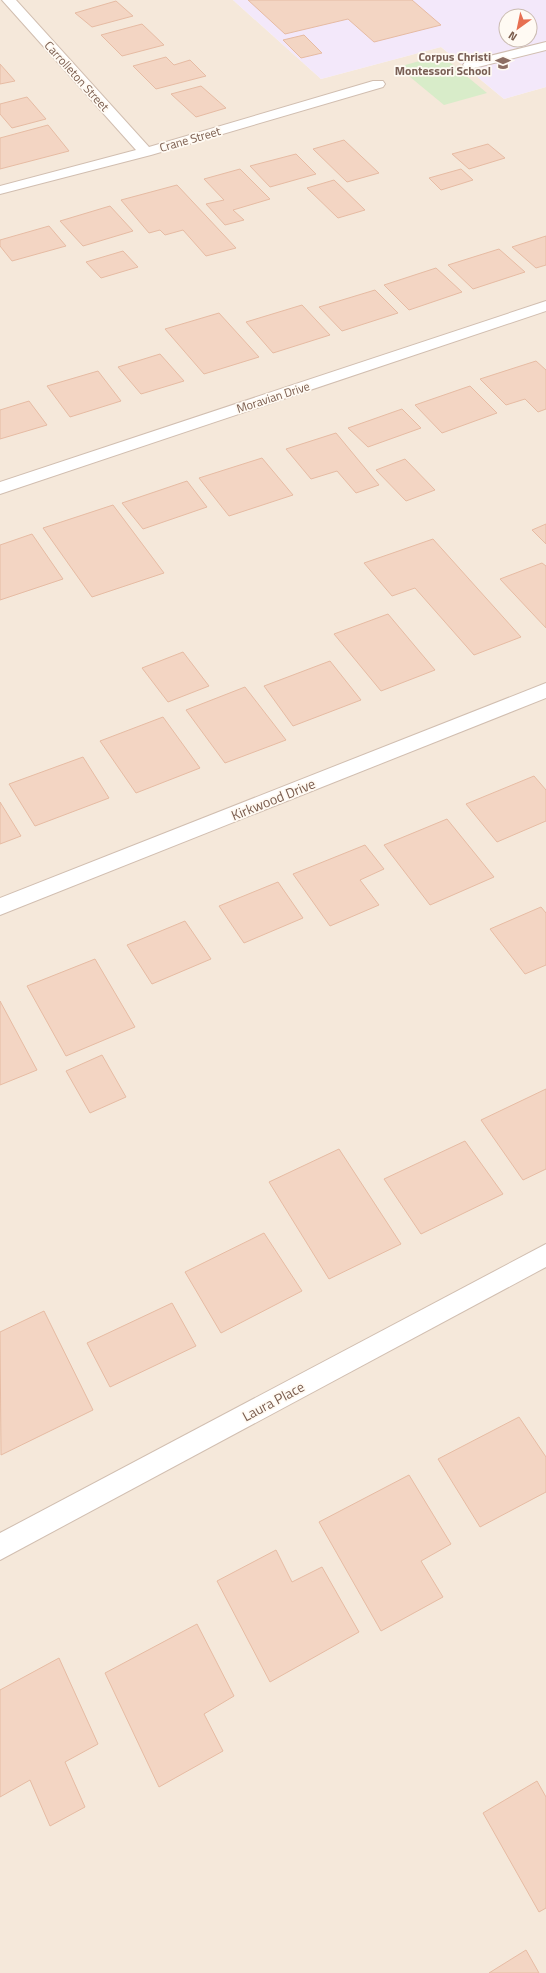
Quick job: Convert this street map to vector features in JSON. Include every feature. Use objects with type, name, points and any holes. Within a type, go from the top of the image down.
[{"type":"street","name":"Carrolleton Street","points":[[9,0],[146,152]]},
{"type":"street","points":[[470,65],[546,46]]},
{"type":"street","name":"Crane Street","points":[[0,190],[146,152],[378,84]]},
{"type":"street","name":"Moravian Drive","points":[[0,488],[546,306]]},
{"type":"street","name":"Kirkwood Drive","points":[[0,907],[546,690]]},
{"type":"street","name":"Laura Place","points":[[0,1548],[546,1255]]},
{"type":"shaded area","points":[[0,0],[233,0],[321,79],[441,47],[504,99],[546,87],[546,1973],[0,1973]]},
{"type":"shaded area","name":"Corpus Christi Montessori School","points":[[233,0],[546,0],[546,87],[504,99],[441,47],[321,79]]},
{"type":"green space","points":[[441,55],[487,93],[444,105],[398,67]]},
{"type":"building","points":[[248,0],[412,0],[441,25],[374,42],[348,19],[285,34]]},
{"type":"building","points":[[116,1],[133,16],[92,27],[75,13]]},
{"type":"building","points":[[142,24],[164,45],[122,56],[101,35]]},
{"type":"building","points":[[304,35],[322,53],[301,58],[283,40]]},
{"type":"building","points":[[166,57],[174,65],[190,60],[206,76],[156,89],[133,66]]},
{"type":"building","points":[[0,64],[15,81],[0,84]]},
{"type":"building","points":[[201,86],[226,108],[196,117],[171,94]]},
{"type":"building","points":[[27,97],[46,119],[12,128],[0,114],[0,104]]},
{"type":"building","points":[[48,125],[69,151],[0,169],[0,138]]},
{"type":"building","points":[[344,140],[379,173],[347,182],[313,149]]},
{"type":"building","points":[[488,144],[505,158],[469,169],[452,154]]},
{"type":"building","points":[[296,154],[316,174],[270,187],[250,166]]},
{"type":"building","points":[[240,169],[270,199],[233,210],[244,220],[225,225],[206,204],[224,200],[204,179]]},
{"type":"building","points":[[461,169],[473,180],[441,190],[429,178]]},
{"type":"building","points":[[334,180],[365,210],[338,218],[307,188]]},
{"type":"building","points":[[177,185],[236,248],[206,256],[183,230],[165,235],[160,230],[149,233],[121,200]]},
{"type":"building","points":[[110,206],[133,231],[83,246],[60,221]]},
{"type":"building","points":[[49,226],[66,246],[12,261],[0,246],[0,240]]},
{"type":"building","points":[[546,236],[546,265],[536,268],[512,247]]},
{"type":"building","points":[[499,249],[525,272],[473,289],[448,265]]},
{"type":"building","points":[[123,251],[138,267],[101,278],[86,262]]},
{"type":"building","points":[[436,268],[462,292],[409,310],[384,285]]},
{"type":"building","points":[[375,290],[398,313],[342,331],[319,307]]},
{"type":"building","points":[[302,305],[330,335],[273,353],[246,322]]},
{"type":"building","points":[[219,313],[259,357],[204,374],[165,329]]},
{"type":"building","points":[[160,354],[184,381],[141,394],[118,367]]},
{"type":"building","points":[[536,361],[546,370],[546,409],[538,412],[525,399],[506,405],[480,379]]},
{"type":"building","points":[[98,371],[121,401],[70,417],[47,386]]},
{"type":"building","points":[[470,386],[497,413],[442,433],[415,405]]},
{"type":"building","points":[[29,401],[47,425],[0,439],[0,410]]},
{"type":"building","points":[[402,409],[421,428],[368,447],[348,428]]},
{"type":"building","points":[[336,433],[379,485],[356,493],[337,471],[311,479],[286,449]]},
{"type":"building","points":[[262,458],[293,495],[229,516],[199,478]]},
{"type":"building","points":[[405,459],[435,490],[406,501],[376,470]]},
{"type":"building","points":[[187,481],[207,507],[143,529],[122,503]]},
{"type":"building","points":[[113,505],[164,573],[92,597],[43,528]]},
{"type":"building","points":[[546,524],[546,544],[532,530]]},
{"type":"building","points":[[32,534],[63,579],[0,600],[0,545]]},
{"type":"building","points":[[433,539],[521,637],[474,655],[415,588],[392,596],[364,563]]},
{"type":"building","points":[[542,563],[546,566],[546,628],[500,579]]},
{"type":"building","points":[[388,614],[435,670],[381,691],[334,634]]},
{"type":"building","points":[[183,652],[209,686],[168,702],[142,668]]},
{"type":"building","points":[[330,661],[361,700],[293,726],[264,686]]},
{"type":"building","points":[[245,687],[286,740],[225,763],[186,710]]},
{"type":"building","points":[[163,717],[200,768],[136,793],[100,741]]},
{"type":"building","points":[[83,757],[109,798],[35,826],[9,784]]},
{"type":"building","points":[[534,776],[546,790],[546,821],[497,842],[466,804]]},
{"type":"building","points":[[0,802],[21,836],[0,844]]},
{"type":"building","points":[[447,819],[494,877],[430,905],[384,845]]},
{"type":"building","points":[[365,845],[384,869],[360,880],[379,905],[330,926],[293,874]]},
{"type":"building","points":[[278,882],[303,918],[244,943],[219,906]]},
{"type":"building","points":[[541,907],[546,913],[546,965],[525,974],[490,929]]},
{"type":"building","points":[[185,921],[211,959],[152,984],[127,945]]},
{"type":"building","points":[[95,959],[135,1027],[66,1056],[27,986]]},
{"type":"building","points":[[0,1001],[37,1070],[0,1085]]},
{"type":"building","points":[[102,1055],[126,1097],[90,1113],[66,1071]]},
{"type":"building","points":[[546,1089],[546,1169],[523,1180],[481,1120]]},
{"type":"building","points":[[465,1141],[503,1194],[421,1234],[384,1179]]},
{"type":"building","points":[[339,1149],[401,1244],[329,1279],[269,1182]]},
{"type":"building","points":[[264,1233],[302,1291],[221,1333],[185,1272]]},
{"type":"building","points":[[172,1303],[196,1346],[110,1387],[87,1343]]},
{"type":"building","points":[[44,1311],[93,1410],[1,1455],[0,1332]]},
{"type":"building","points":[[519,1417],[546,1457],[546,1492],[480,1527],[438,1459]]},
{"type":"building","points":[[409,1475],[451,1544],[421,1561],[443,1597],[381,1631],[319,1522]]},
{"type":"building","points":[[276,1550],[292,1582],[322,1567],[359,1632],[270,1682],[217,1581]]},
{"type":"building","points":[[197,1624],[234,1696],[204,1714],[223,1751],[159,1787],[105,1673]]},
{"type":"building","points":[[59,1658],[98,1744],[65,1762],[85,1807],[50,1826],[30,1780],[0,1797],[0,1690]]},
{"type":"building","points":[[537,1781],[546,1797],[546,1908],[539,1912],[483,1813]]},
{"type":"building","points":[[526,1950],[539,1973],[489,1973]]},
{"type":"place","name":"Corpus Christi Montessori School","points":[[503,63]]}]
